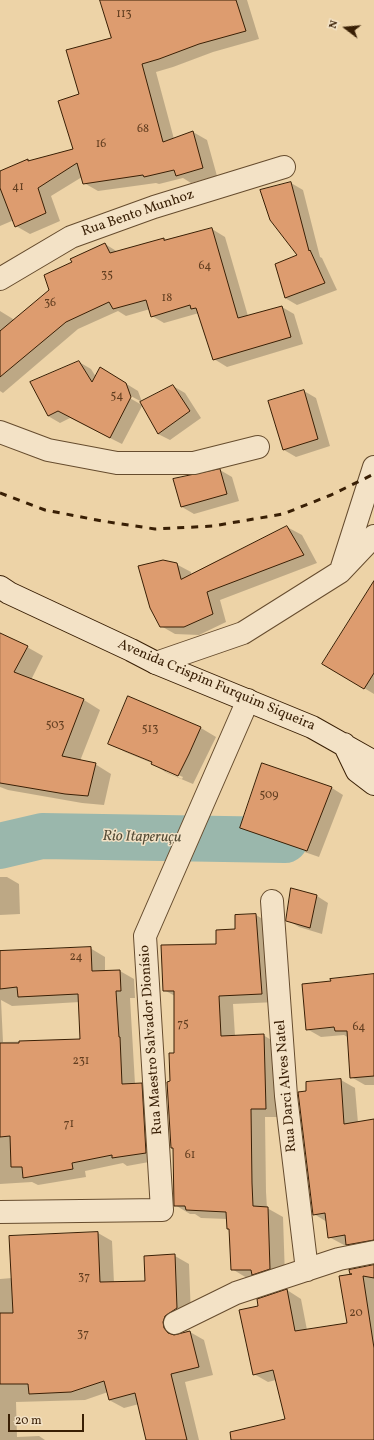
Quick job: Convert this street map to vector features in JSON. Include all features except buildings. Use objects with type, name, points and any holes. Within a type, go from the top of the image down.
[{"type":"street","name":"Rua Bento Munhoz","points":[[0,279],[71,238],[154,208],[284,167]]},
{"type":"street","points":[[0,432],[48,450],[117,463],[194,463],[258,447]]},
{"type":"street","points":[[340,572],[374,467]]},
{"type":"street","points":[[156,663],[243,633],[340,572],[374,536]]},
{"type":"street","name":"Avenida Crispim Furquim Siqueira","points":[[0,587],[9,593],[124,646],[156,663],[312,726],[374,762]]},
{"type":"street","name":"Rua Maestro Salvador Dionísio","points":[[0,1212],[162,1210],[145,936],[248,700]]},
{"type":"street","points":[[344,744],[357,770],[374,784]]},
{"type":"street","name":"Rua Darci Alves Natel","points":[[272,901],[286,1096],[307,1270]]},
{"type":"street","points":[[175,1323],[236,1293],[340,1259],[374,1252]]},
{"type":"waterway","name":"Rio Itaperuçu","points":[[0,846],[42,836],[285,840]]},
{"type":"railway","points":[[0,493],[45,510],[155,529],[213,526],[283,514],[331,495],[374,474]]}]
